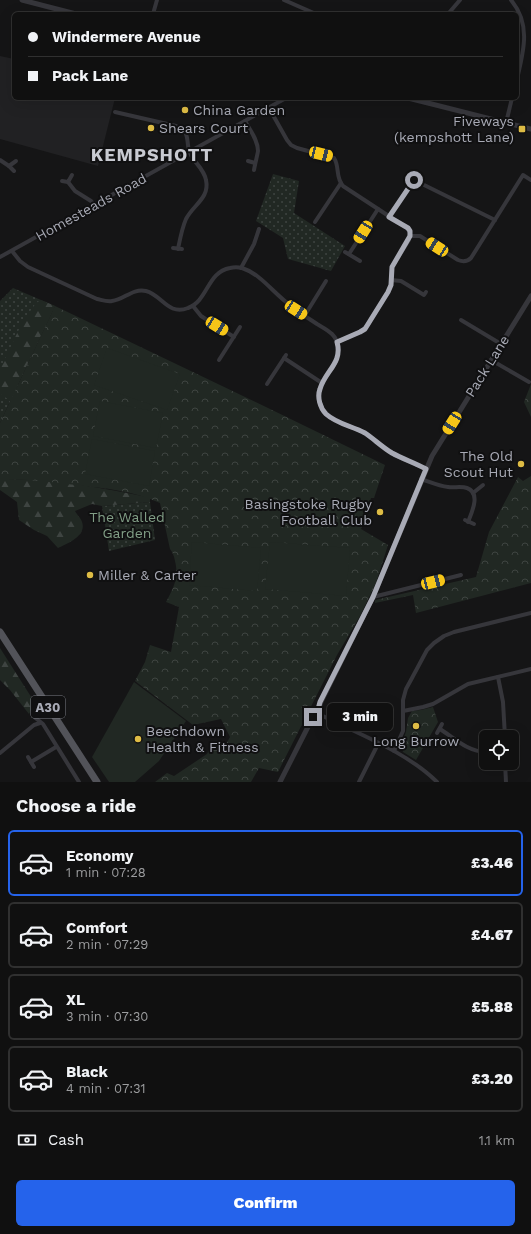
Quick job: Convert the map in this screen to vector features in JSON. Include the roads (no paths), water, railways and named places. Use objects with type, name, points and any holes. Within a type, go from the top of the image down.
[{"type":"main road","name":"A30","points":[[0,632],[96,782]]},
{"type":"street","points":[[22,0],[68,12]]},
{"type":"street","points":[[154,12],[157,0]]},
{"type":"street","points":[[284,0],[311,12]]},
{"type":"street","points":[[450,12],[460,0]]},
{"type":"street","points":[[511,0],[520,10],[527,33],[519,70]]},
{"type":"street","points":[[525,45],[531,46]]},
{"type":"street","name":"Homesteads Road","points":[[0,257],[283,100]]},
{"type":"street","points":[[416,100],[531,129]]},
{"type":"street","points":[[506,123],[512,100]]},
{"type":"street","points":[[269,108],[286,140],[291,145],[333,157],[337,161],[340,183],[345,188],[408,228],[410,231],[410,236],[392,267],[388,292],[365,329],[337,342]]},
{"type":"street","points":[[115,112],[176,126],[182,129],[188,138],[190,152],[204,173],[206,190],[202,200],[189,213],[186,220],[180,249],[173,248]]},
{"type":"street","points":[[245,121],[257,143],[258,152],[254,170]]},
{"type":"street","points":[[0,160],[14,171]]},
{"type":"street","points":[[9,166],[16,161]]},
{"type":"street","points":[[248,162],[255,163]]},
{"type":"street","points":[[389,217],[418,173]]},
{"type":"street","points":[[68,182],[72,175]]},
{"type":"street","points":[[410,236],[420,236],[458,260],[465,262],[471,258],[523,176],[531,180]]},
{"type":"street","points":[[414,180],[495,220]]},
{"type":"street","points":[[62,181],[68,182],[75,191],[91,201],[94,205]]},
{"type":"street","points":[[315,222],[340,183]]},
{"type":"street","points":[[360,261],[347,253],[378,210]]},
{"type":"street","points":[[241,268],[254,244],[256,231]]},
{"type":"street","points":[[12,250],[25,265],[101,300],[116,301],[133,292],[142,291],[150,293],[172,309],[183,310],[198,302],[211,281],[219,272],[229,268],[241,268],[255,276],[290,306],[331,333],[337,342],[339,348],[337,359],[319,390],[321,407],[326,414],[340,423],[366,434],[392,453],[426,469]]},
{"type":"street","points":[[391,280],[401,281],[424,295],[426,292]]},
{"type":"street","points":[[305,316],[326,281]]},
{"type":"street","name":"Pack Lane","points":[[280,782],[313,717],[317,713],[320,702],[373,597],[426,469],[438,446],[531,296]]},
{"type":"street","points":[[193,306],[201,316],[234,336]]},
{"type":"street","points":[[461,320],[500,344]]},
{"type":"street","points":[[219,360],[220,355],[240,327]]},
{"type":"street","points":[[267,384],[285,357],[322,383]]},
{"type":"street","points":[[491,360],[529,382]]},
{"type":"street","points":[[421,479],[446,487],[467,488],[473,493],[474,507],[467,521],[474,524]]},
{"type":"street","points":[[473,493],[482,485]]},
{"type":"street","points":[[373,597],[461,575]]},
{"type":"street","points":[[394,751],[403,731],[403,710],[406,689],[427,650],[444,636],[454,632],[531,613]]},
{"type":"street","points":[[403,710],[433,704],[468,684],[531,669]]},
{"type":"street","points":[[498,677],[503,702],[505,730]]},
{"type":"street","points":[[317,713],[394,751],[417,766],[437,782]]},
{"type":"street","points":[[33,716],[42,724],[79,782]]},
{"type":"street","points":[[0,752],[40,723]]},
{"type":"street","points":[[437,733],[441,726],[472,749],[479,752]]},
{"type":"street","points":[[359,782],[378,744]]},
{"type":"street","points":[[31,762],[56,747]]},
{"type":"street","points":[[28,757],[34,767]]},
{"type":"street","points":[[506,770],[506,782]]},
{"type":"place","name":"China Garden","points":[[185,110]]},
{"type":"place","name":"Shears Court","points":[[151,128]]},
{"type":"place","name":"Fiveways (kempshott Lane)","points":[[522,129]]},
{"type":"place","name":"The Old Scout Hut","points":[[521,464]]},
{"type":"place","name":"Basingstoke Rugby Football Club","points":[[380,512]]},
{"type":"place","name":"Miller & Carter","points":[[90,575]]},
{"type":"place","name":"Long Burrow","points":[[416,726]]},
{"type":"place","name":"Beechdown Health & Fitness","points":[[138,739]]},
{"type":"district","name":"KEMPSHOTT","points":[[152,154]]},
{"type":"park label","name":"The Walled Garden","points":[[127,526]]}]
